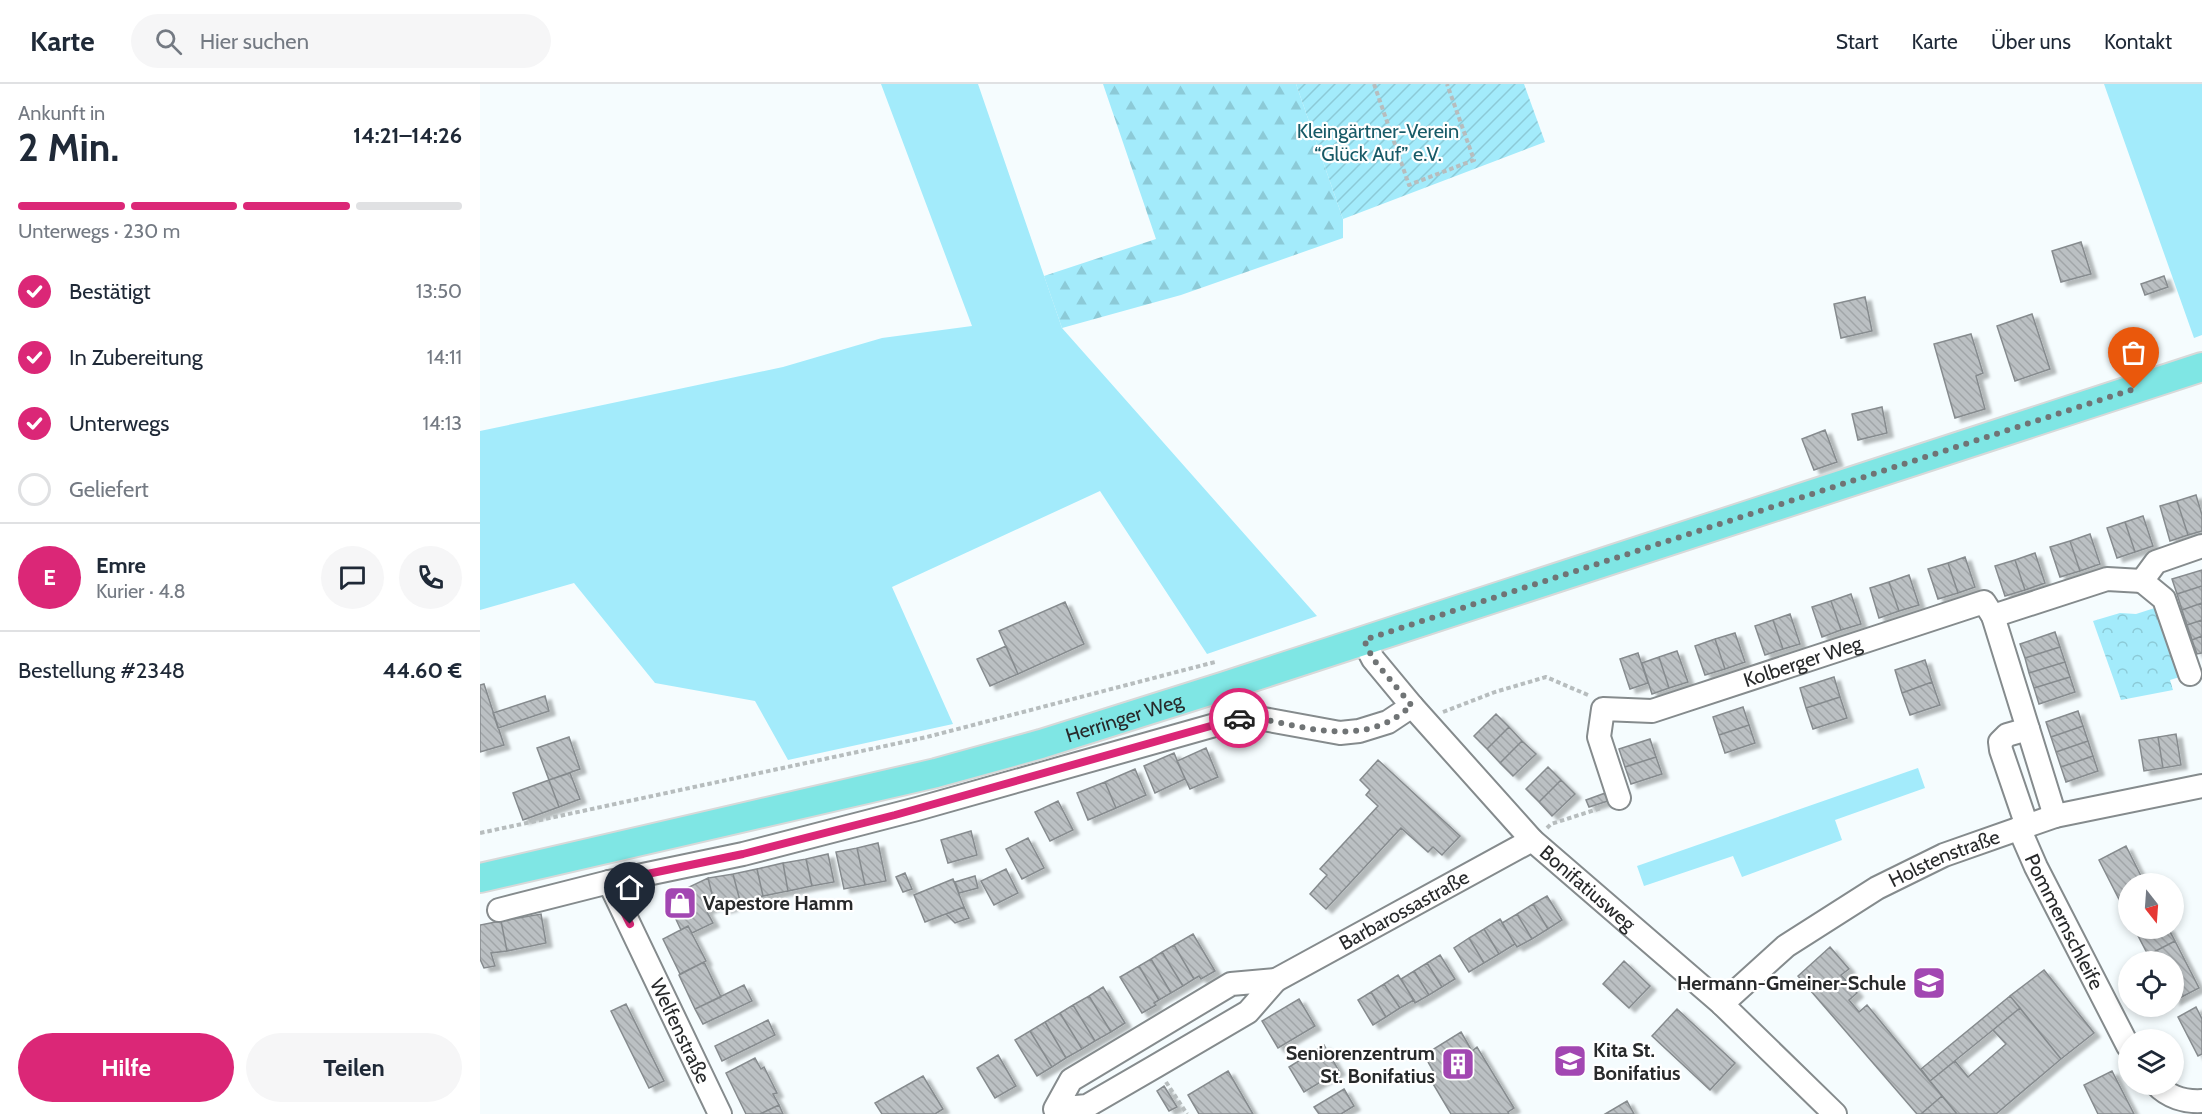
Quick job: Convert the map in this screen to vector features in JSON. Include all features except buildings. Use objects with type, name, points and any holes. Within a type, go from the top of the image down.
[{"type":"main road","name":"Herringer Weg","points":[[480,878],[936,773],[1041,744],[2202,367]]},
{"type":"street","points":[[2142,581],[2156,561],[2202,546]]},
{"type":"street","points":[[2055,816],[1993,616],[2107,579],[2142,581],[2164,598],[2190,674]]},
{"type":"street","name":"Kolberger Weg","points":[[1603,709],[1652,711],[1984,602],[1993,616]]},
{"type":"street","name":"Bonifatiusweg","points":[[1364,640],[1373,659],[1417,712],[1532,840],[1722,1004],[1835,1114]]},
{"type":"street","points":[[1603,709],[1599,737],[1619,798]]},
{"type":"street","name":"Herringer Weg","points":[[499,909],[609,882],[743,854],[917,809],[1247,716],[1340,733],[1359,731],[1417,712]]},
{"type":"street","points":[[2023,827],[2000,742],[2007,735],[2028,729]]},
{"type":"street","name":"Holstenstraße","points":[[1722,1004],[1786,946],[1877,888],[1944,855],[2055,816],[2202,786]]},
{"type":"street","name":"Pommernschleife","points":[[2023,827],[2036,867],[2119,1029]]},
{"type":"street","name":"Barbarossastraße","points":[[1050,1111],[1087,1106],[1248,1012],[1276,980],[1532,840]]},
{"type":"street","name":"Welfenstraße","points":[[609,882],[720,1114]]},
{"type":"street","name":"Barbarossastraße","points":[[1050,1111],[1071,1080],[1231,984],[1276,980]]},
{"type":"street","points":[[2171,1095],[2177,1098],[2202,1101]]},
{"type":"path","points":[[1374,84],[1409,185],[1474,160],[1447,84]]},
{"type":"path","points":[[480,833],[927,737],[1223,660]]},
{"type":"path","points":[[1417,712],[1460,707],[1496,692],[1546,678],[1586,694],[1603,709]]},
{"type":"path","points":[[1571,818],[1615,804],[1619,798]]},
{"type":"path","points":[[1156,1066],[1187,1114]]},
{"type":"green space","points":[[881,84],[978,84],[1062,328],[1317,616],[1207,654],[1100,491],[892,587],[953,724],[788,760],[755,701],[655,683],[574,583],[480,610],[480,431],[783,367],[882,338],[972,326]]},
{"type":"green space","points":[[1103,84],[1296,84],[1343,219],[1343,238],[1181,295],[1062,328],[1044,276],[1156,239]]},
{"type":"green space","name":"Kleingärtner-Verein “Glück Auf” e.V.","points":[[1296,84],[1524,84],[1545,142],[1343,219]]},
{"type":"green space","points":[[2104,84],[2202,84],[2202,335],[2194,338]]},
{"type":"green space","points":[[2161,606],[2183,676],[2170,680],[2173,690],[2121,700],[2093,621],[2120,613],[2136,614]]},
{"type":"green space","points":[[1918,768],[1925,788],[1835,820],[1842,840],[1742,877],[1733,856],[1644,886],[1637,866]]},
{"type":"way so far","points":[[1239,718],[1247,716],[1340,733],[1359,731],[1388,722],[1412,706],[1367,651],[1364,640],[2134,389]]},
{"type":"place","name":"Vapestore Hamm","points":[[680,903]]},
{"type":"place","name":"Hermann-Gmeiner-Schule","points":[[1929,983]]},
{"type":"place","name":"Kita St. Bonifatius","points":[[1570,1061]]},
{"type":"place","name":"Seniorenzentrum St. Bonifatius","points":[[1458,1064]]},
{"type":"route","points":[[630,924],[609,882],[743,854],[895,815],[1239,718]]}]
